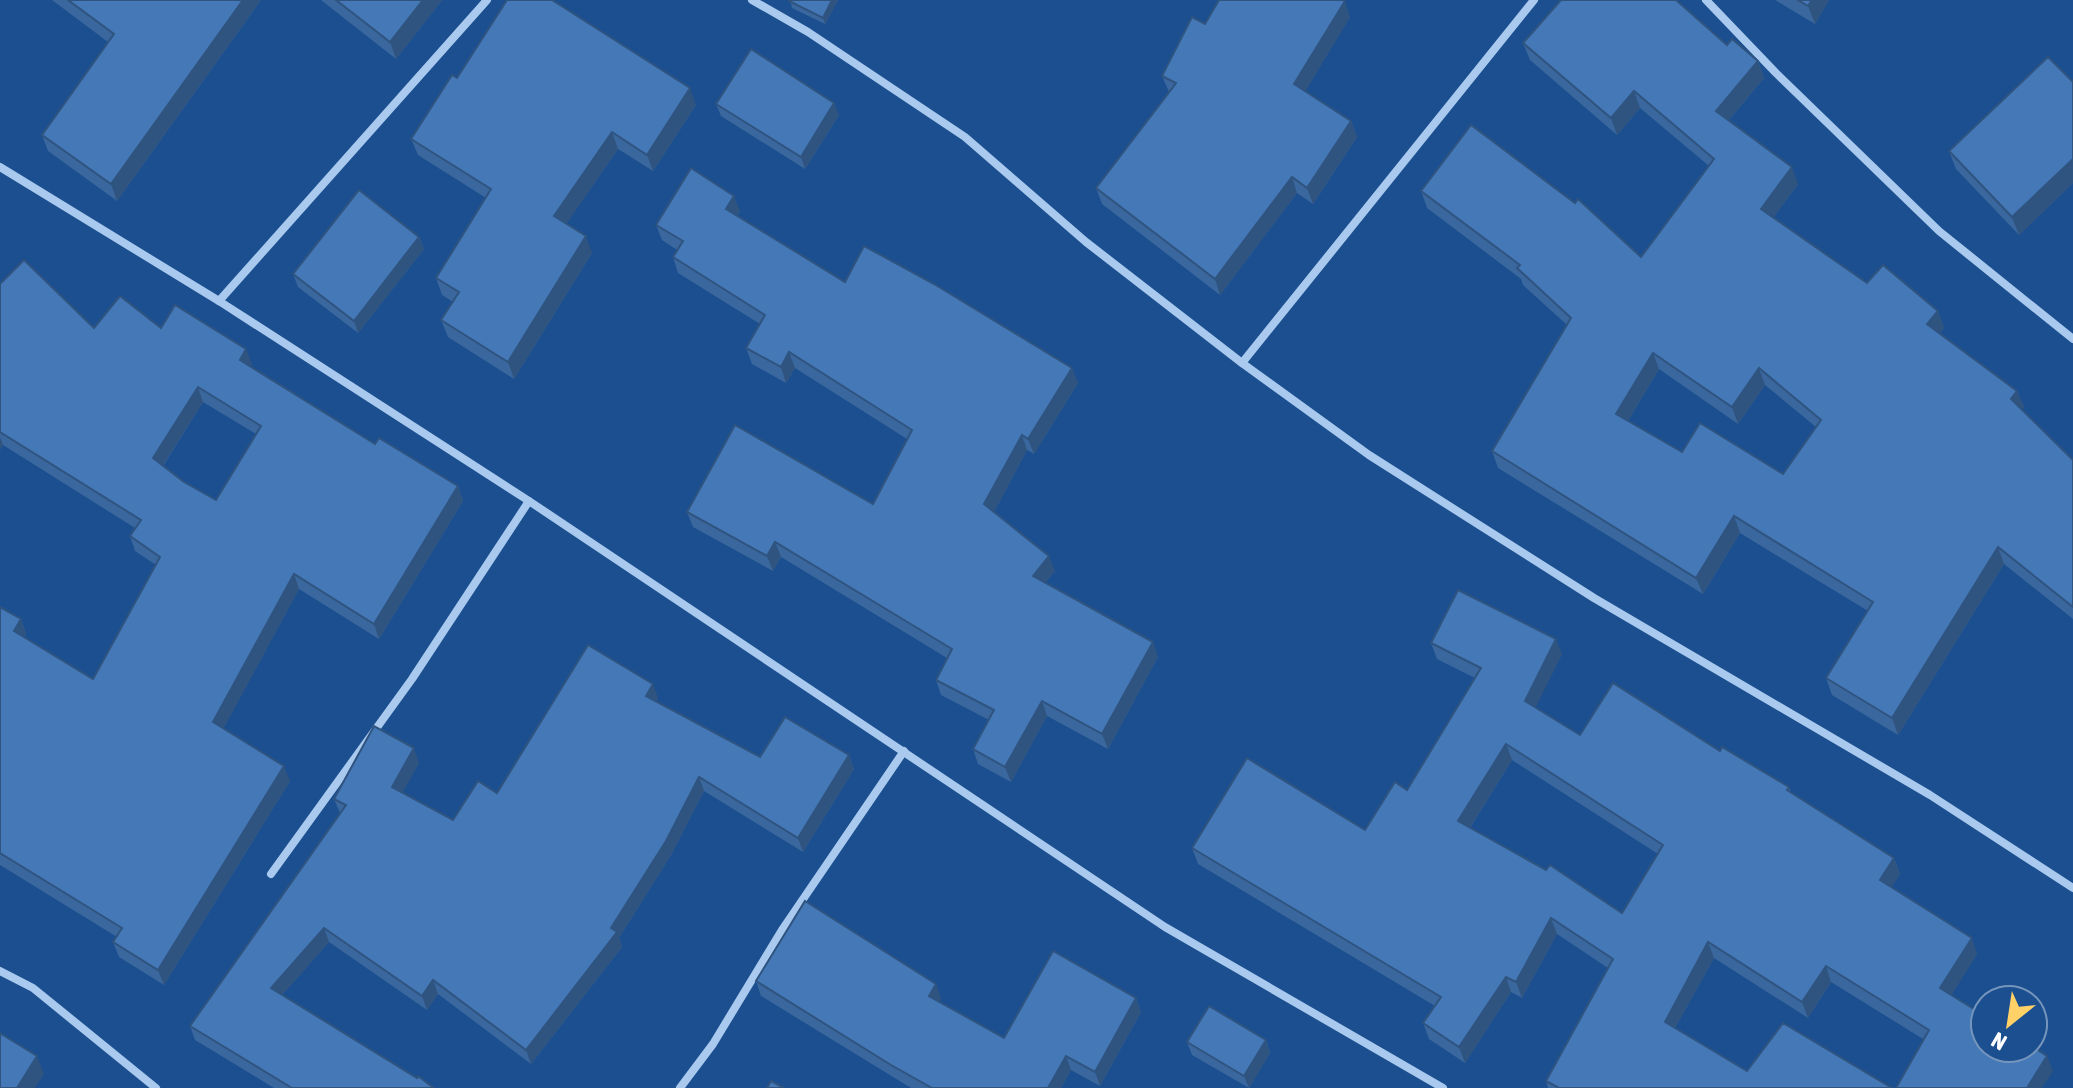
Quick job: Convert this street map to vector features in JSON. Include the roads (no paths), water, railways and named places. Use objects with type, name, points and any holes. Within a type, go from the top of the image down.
[{"type":"street","points":[[219,301],[487,0]]},
{"type":"street","points":[[752,0],[808,32],[965,137],[1086,242],[1242,363],[1369,455],[1594,598],[1930,795],[2073,888]]},
{"type":"street","points":[[1242,363],[1534,0]]},
{"type":"street","points":[[1706,0],[1776,73],[1939,231],[2073,339]]},
{"type":"street","points":[[0,167],[219,301],[529,501],[1165,927],[1443,1088]]},
{"type":"street","points":[[271,874],[412,679],[529,501]]},
{"type":"street","points":[[680,1088],[713,1044],[782,930],[904,751]]},
{"type":"street","points":[[0,971],[33,988],[156,1088]]}]
